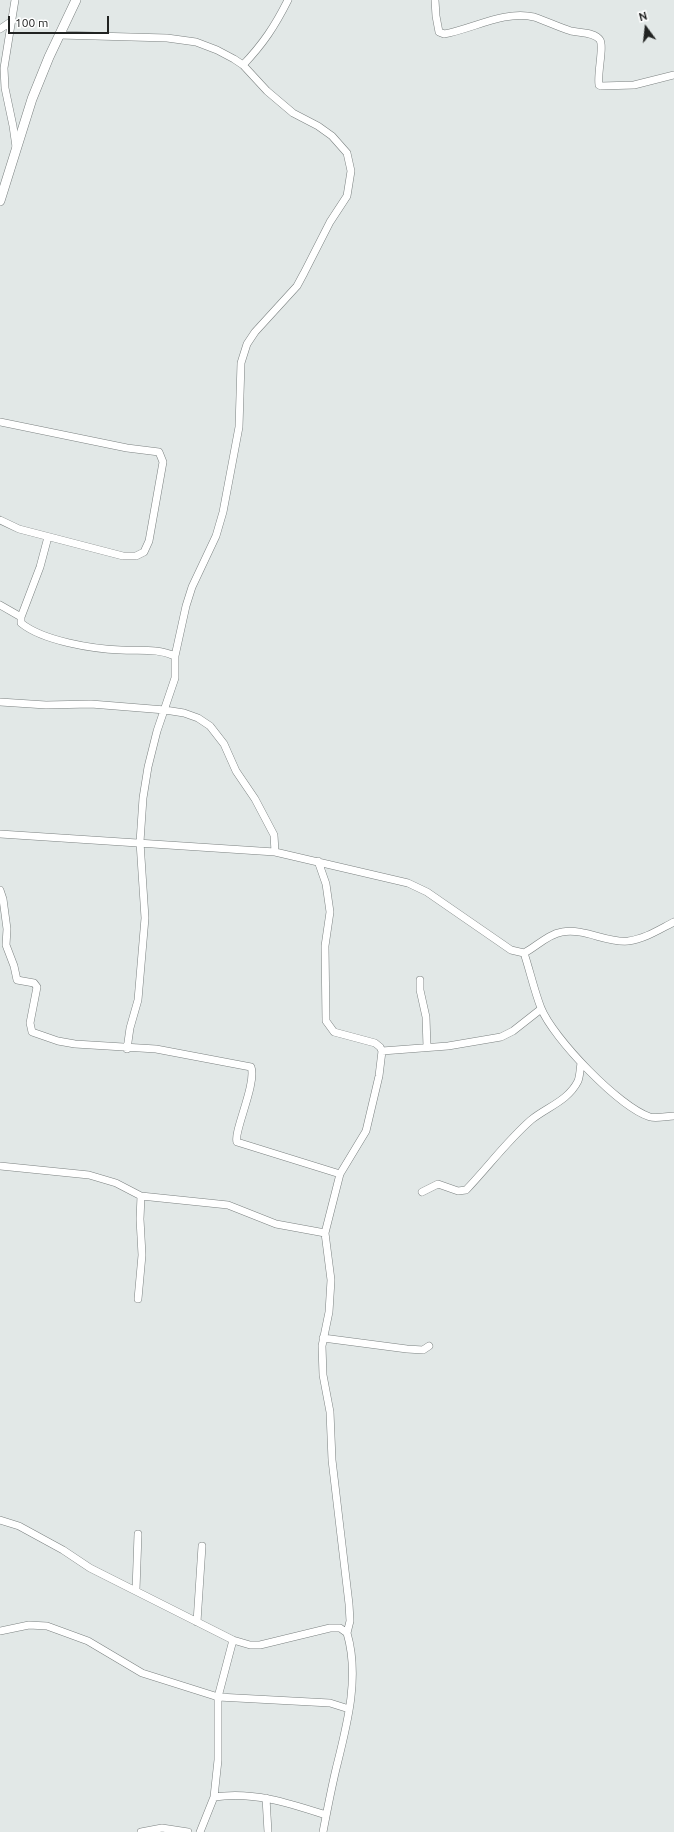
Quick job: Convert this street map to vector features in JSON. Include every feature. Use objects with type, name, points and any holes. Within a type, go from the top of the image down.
[{"type":"main road","points":[[0,201],[32,99],[59,35],[76,0]]},
{"type":"street","points":[[15,0],[4,68],[5,88],[16,149]]},
{"type":"street","points":[[243,66],[259,48],[280,19],[288,0]]},
{"type":"street","points":[[435,0],[436,16],[440,32],[444,34],[475,24],[521,16],[534,17],[572,31],[596,36],[602,45],[598,74],[599,85],[601,86],[634,85],[674,75]]},
{"type":"street","points":[[0,29],[12,21]]},
{"type":"street","points":[[59,35],[167,38],[196,42],[234,58],[281,104],[293,113],[318,126],[341,144],[350,161],[350,184],[347,196],[330,222],[297,286],[254,332],[247,344],[241,363],[239,428],[223,512],[216,536],[192,587],[186,606],[175,656],[175,678],[148,767],[143,798],[140,842],[145,918],[138,1000],[130,1028],[127,1049]]},
{"type":"street","points":[[0,422],[127,448],[160,452],[163,462],[149,541],[144,552],[136,556],[123,556],[48,537],[0,520]]},
{"type":"street","points":[[48,537],[38,573],[21,617],[21,623],[27,628],[67,642],[110,649],[152,649],[175,656]]},
{"type":"street","points":[[0,605],[21,617]]},
{"type":"street","points":[[0,702],[46,705],[91,704],[165,710],[184,713],[198,718],[210,726],[224,744],[236,771],[255,799],[274,835],[275,852]]},
{"type":"street","points":[[0,834],[275,852],[318,861],[408,883],[427,892],[511,950],[524,953],[560,932],[574,931],[629,941],[649,935],[674,922]]},
{"type":"street","points":[[318,861],[326,884],[330,912],[325,946],[326,1021],[334,1032],[375,1043],[380,1046],[382,1051],[379,1076],[366,1131],[340,1174],[325,1232],[331,1280],[329,1312],[322,1346],[324,1375],[330,1412],[332,1460],[350,1621],[347,1633],[352,1678],[349,1709],[323,1832]]},
{"type":"street","points":[[0,890],[3,899],[7,929],[6,945],[14,966],[15,976],[17,980],[34,983],[38,991],[30,1023],[32,1032],[58,1041],[74,1044],[127,1049],[156,1049],[251,1067],[251,1077],[245,1110],[236,1136],[237,1142],[340,1174]]},
{"type":"street","points":[[524,953],[541,1009],[551,1026],[581,1063],[631,1107],[651,1117],[674,1116]]},
{"type":"street","points":[[420,980],[420,990],[426,1017],[427,1047]]},
{"type":"street","points":[[382,1051],[448,1046],[501,1037],[513,1031],[541,1009]]},
{"type":"street","points":[[422,1192],[438,1184],[458,1191],[466,1190],[488,1163],[532,1120],[562,1100],[572,1090],[578,1080],[581,1063]]},
{"type":"street","points":[[0,1166],[89,1175],[116,1183],[141,1196],[228,1205],[276,1224],[325,1232]]},
{"type":"street","points":[[138,1299],[142,1255],[140,1219],[141,1196]]},
{"type":"street","points":[[323,1338],[407,1349],[423,1350],[429,1346]]},
{"type":"street","points":[[0,1520],[20,1526],[63,1550],[90,1568],[233,1640],[255,1645],[330,1628],[340,1628],[347,1633]]},
{"type":"street","points":[[136,1590],[138,1534]]},
{"type":"street","points":[[197,1622],[202,1546]]},
{"type":"street","points":[[0,1631],[29,1625],[47,1626],[88,1641],[142,1673],[218,1697],[323,1702],[349,1709]]},
{"type":"street","points":[[200,1832],[214,1797],[218,1760],[218,1697],[233,1640]]},
{"type":"street","points":[[214,1797],[244,1795],[266,1798],[285,1802],[326,1815]]},
{"type":"street","points":[[266,1798],[268,1832]]},
{"type":"street","points":[[141,1832],[162,1828],[188,1832]]}]
